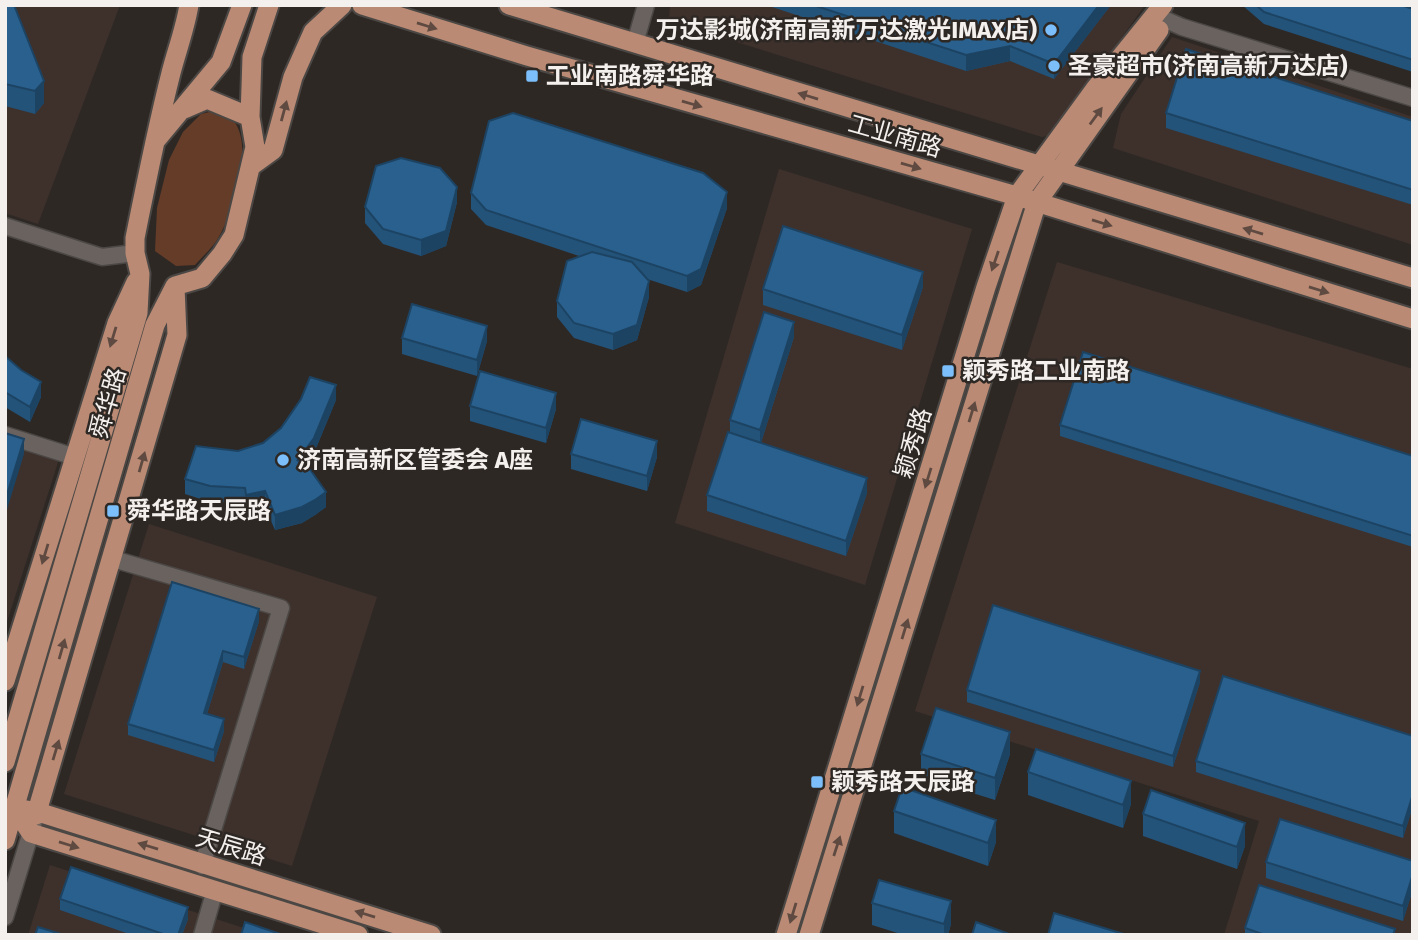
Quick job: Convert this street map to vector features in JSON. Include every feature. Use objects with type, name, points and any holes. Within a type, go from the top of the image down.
[{"type":"main road","name":"舜华路","points":[[5,762],[138,313],[140,274],[135,238],[154,142],[189,5]]},
{"type":"main road","points":[[154,142],[221,62],[242,5]]},
{"type":"main road","points":[[5,681],[117,323],[140,274],[161,284],[175,286],[202,278],[234,234],[255,147],[250,117],[252,57],[269,5]]},
{"type":"main road","points":[[251,166],[273,150],[293,77],[313,32],[342,5]]},
{"type":"main road","name":"工业南路","points":[[362,5],[527,56],[1037,202],[1413,319]]},
{"type":"main road","name":"工业南路","points":[[509,5],[1413,278]]},
{"type":"main road","name":"颖秀路","points":[[786,935],[986,287],[1017,197],[1095,89],[1169,10]]},
{"type":"main road","name":"颖秀路","points":[[809,935],[1037,202],[1169,10]]},
{"type":"main road","points":[[183,109],[207,99],[250,117]]},
{"type":"main road","name":"舜华路","points":[[5,840],[10,808],[155,325],[175,286]]},
{"type":"main road","points":[[35,820],[177,335],[175,286]]},
{"type":"main road","name":"天辰路","points":[[10,808],[215,890],[358,935]]},
{"type":"main road","name":"天辰路","points":[[35,820],[203,865],[430,935]]},
{"type":"street","points":[[635,43],[646,5]]},
{"type":"street","points":[[1169,10],[1182,27],[1413,98]]},
{"type":"street","points":[[5,226],[102,257],[135,253]]},
{"type":"street","points":[[5,435],[75,457]]},
{"type":"street","points":[[113,559],[281,608],[203,865]]},
{"type":"street","points":[[5,917],[35,820]]},
{"type":"street","points":[[202,935],[215,890]]},
{"type":"shaded area","points":[[5,5],[120,5],[38,224],[5,213]]},
{"type":"shaded area","points":[[670,5],[1145,5],[1052,135],[1042,137],[669,21]]},
{"type":"shaded area","points":[[1172,37],[1413,117],[1413,245],[1113,148],[1121,114]]},
{"type":"shaded area","points":[[218,110],[232,119],[239,130],[242,145],[240,179],[229,214],[212,247],[195,265],[176,266],[155,251],[157,208],[169,160],[183,132],[201,114]]},
{"type":"shaded area","points":[[779,169],[972,229],[865,585],[675,523]]},
{"type":"shaded area","points":[[1057,262],[1413,369],[1413,935],[1224,935],[1259,821],[915,711]]},
{"type":"shaded area","points":[[5,435],[61,453],[5,628]]},
{"type":"shaded area","points":[[149,524],[377,597],[292,866],[64,794]]},
{"type":"shaded area","points":[[50,865],[265,935],[28,935]]},
{"type":"building","points":[[5,5],[14,5],[44,81],[35,91],[5,84]]},
{"type":"building","points":[[813,5],[1099,5],[1054,64],[1010,46],[966,55]]},
{"type":"building","points":[[1256,5],[1401,5],[1413,9],[1413,60],[1264,12]]},
{"type":"building","points":[[1186,49],[1413,121],[1413,190],[1166,113]]},
{"type":"building","points":[[513,113],[703,173],[727,192],[701,269],[687,276],[486,210],[471,193],[489,121]]},
{"type":"building","points":[[401,158],[440,168],[457,187],[446,231],[421,240],[383,229],[365,207],[376,166]]},
{"type":"building","points":[[783,226],[923,272],[902,335],[763,289]]},
{"type":"building","points":[[592,252],[632,262],[649,281],[637,325],[613,334],[574,323],[557,301],[567,261]]},
{"type":"building","points":[[412,304],[487,326],[477,360],[402,338]]},
{"type":"building","points":[[764,312],[794,322],[760,430],[730,420]]},
{"type":"building","points":[[1083,352],[1413,456],[1413,536],[1060,425]]},
{"type":"building","points":[[5,356],[41,382],[30,407],[5,392]]},
{"type":"building","points":[[480,371],[556,393],[546,428],[470,406]]},
{"type":"building","name":"济南高新区管委会 A座","points":[[310,377],[336,385],[314,438],[297,461],[302,458],[326,492],[302,507],[275,515],[265,491],[246,495],[245,488],[210,486],[185,479],[196,446],[238,451],[263,443],[281,428],[301,399]]},
{"type":"building","points":[[581,419],[657,441],[647,476],[571,454]]},
{"type":"building","points":[[728,432],[867,478],[846,541],[707,495]]},
{"type":"building","points":[[5,433],[24,439],[5,501]]},
{"type":"building","points":[[172,582],[259,609],[244,657],[223,651],[204,713],[224,719],[214,750],[128,724]]},
{"type":"building","points":[[993,605],[1200,671],[1173,756],[967,690]]},
{"type":"building","points":[[1223,676],[1413,736],[1413,794],[1403,826],[1196,761]]},
{"type":"building","points":[[936,708],[1010,732],[995,778],[921,754]]},
{"type":"building","points":[[1036,749],[1131,781],[1123,805],[1028,772]]},
{"type":"building","points":[[902,787],[996,820],[988,843],[894,811]]},
{"type":"building","points":[[1151,790],[1245,823],[1237,847],[1143,814]]},
{"type":"building","points":[[1280,819],[1413,861],[1413,874],[1403,906],[1266,862]]},
{"type":"building","points":[[71,867],[188,907],[178,935],[166,935],[60,899]]},
{"type":"building","points":[[879,880],[951,901],[944,924],[872,903]]},
{"type":"building","points":[[1259,885],[1395,929],[1393,935],[1265,935],[1245,928]]},
{"type":"building","points":[[1054,913],[1127,935],[1048,935]]},
{"type":"building","points":[[245,922],[283,935],[241,935]]},
{"type":"building","points":[[976,922],[1012,935],[972,935]]},
{"type":"building","points":[[38,927],[64,935],[35,935]]},
{"type":"place","name":"万达影城(济南高新万达激光IMAX店)","points":[[1051,30]]},
{"type":"place","name":"圣豪超市(济南高新万达店)","points":[[1054,66]]},
{"type":"place","name":"工业南路舜华路","points":[[532,76]]},
{"type":"place","name":"颖秀路工业南路","points":[[948,371]]},
{"type":"place","name":"济南高新区管委会 A座","points":[[283,460]]},
{"type":"place","name":"舜华路天辰路","points":[[113,511]]},
{"type":"place","name":"颖秀路天辰路","points":[[817,782]]}]
